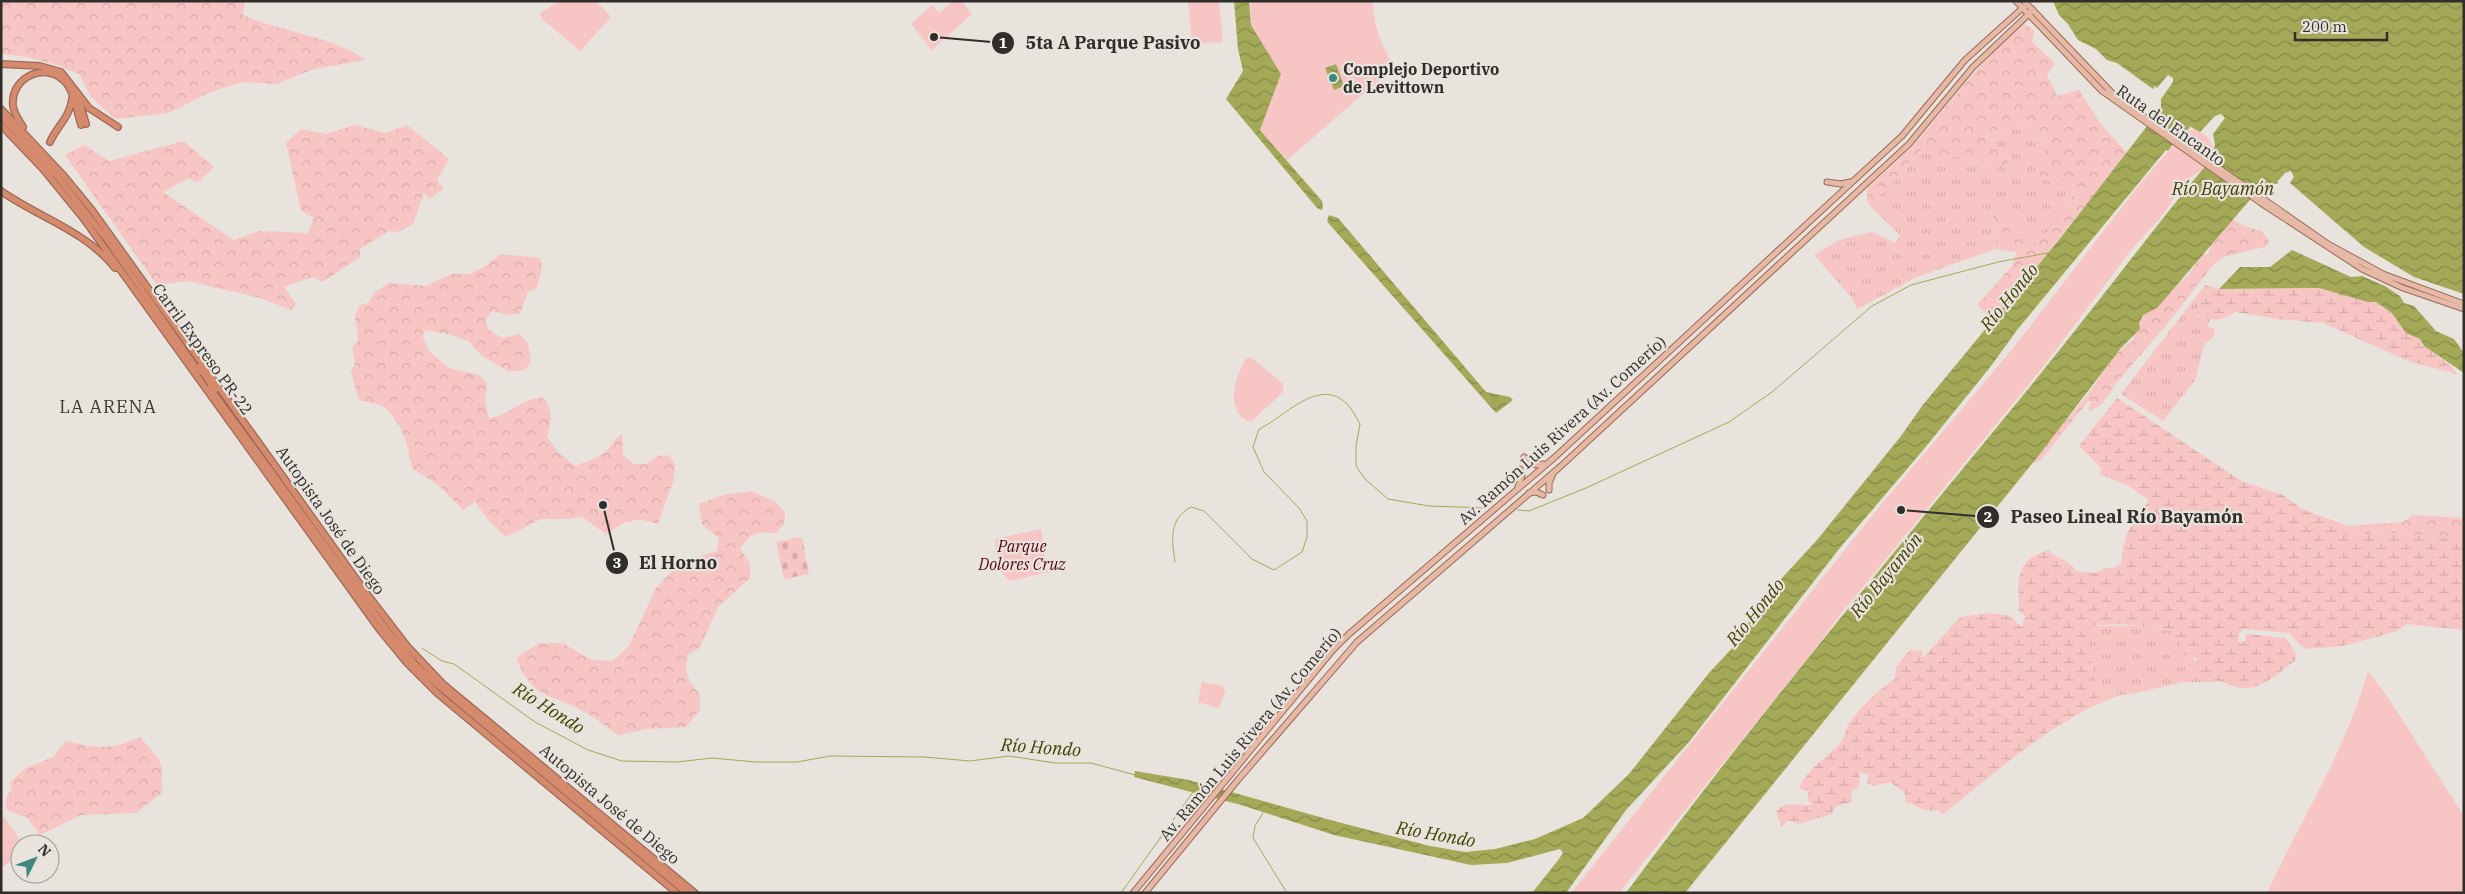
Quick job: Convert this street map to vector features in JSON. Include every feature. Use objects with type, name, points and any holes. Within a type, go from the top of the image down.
[{"type":"highway","points":[[1,64],[40,66],[56,70],[66,77],[84,124]]},
{"type":"highway","points":[[26,140],[13,106],[15,92],[25,77],[37,72],[51,73],[65,82],[74,95],[97,114],[118,126]]},
{"type":"highway","points":[[50,142],[54,132],[67,117],[74,95]]},
{"type":"highway","name":"Autopista José de Diego","points":[[1,109],[47,166],[378,630],[406,663],[440,688],[677,893]]},
{"type":"highway","points":[[1,116],[26,140]]},
{"type":"highway","name":"Autopista José de Diego","points":[[1,125],[26,140],[47,166],[92,210],[394,631],[440,688],[696,893]]},
{"type":"highway","name":"Carril Expreso PR-22","points":[[47,166],[103,234],[212,390],[386,629],[415,664],[440,688]]},
{"type":"highway","points":[[1,191],[70,231],[95,248],[110,262],[134,294],[147,307]]},
{"type":"highway","points":[[462,707],[687,893]]},
{"type":"main road","name":"Ruta del Encanto","points":[[2015,1],[2025,4],[2108,90],[2141,117]]},
{"type":"main road","points":[[2005,24],[2015,10],[2015,1]]},
{"type":"main road","name":"Av. Ramón Luis Rivera (Av. Comerío)","points":[[1133,893],[1344,640],[1551,460],[1902,136],[1965,60],[2025,4]]},
{"type":"main road","name":"Ruta del Encanto","points":[[2031,12],[2036,22],[2102,91],[2362,269],[2403,288],[2464,309]]},
{"type":"main road","name":"Av. Ramón Luis Rivera (Av. Comerío)","points":[[1145,893],[1237,781],[1357,642],[1556,470],[1909,144],[1973,68],[2031,12]]},
{"type":"main road","points":[[2020,23],[2027,20],[2036,22]]},
{"type":"main road","points":[[1827,182],[1844,184],[1856,178]]},
{"type":"main road","name":"Ruta del Encanto","points":[[2263,201],[2365,266],[2400,282],[2464,304]]},
{"type":"main road","points":[[1524,457],[1536,465],[1551,460]]},
{"type":"main road","points":[[1516,490],[1522,476],[1520,469]]},
{"type":"main road","points":[[1549,490],[1549,482],[1556,470]]},
{"type":"main road","points":[[1529,493],[1536,492],[1543,495]]},
{"type":"green space","points":[[1,1],[245,1],[243,15],[337,45],[366,60],[314,69],[276,84],[241,82],[208,93],[169,113],[115,119],[91,97],[80,75],[58,65],[22,56],[1,54]]},
{"type":"green space","points":[[560,1],[596,1],[611,17],[580,51],[542,19],[540,13]]},
{"type":"green space","points":[[953,1],[961,1],[972,14],[932,50],[911,24],[932,5],[939,13]]},
{"type":"green space","points":[[1188,1],[1219,1],[1223,42],[1192,44]]},
{"type":"green space","name":"Complejo Deportivo de Levittown","points":[[1250,1],[1372,1],[1380,39],[1392,64],[1391,70],[1287,160],[1260,130],[1281,74],[1251,25]]},
{"type":"green space","points":[[2024,24],[2034,30],[2032,42],[2055,63],[2047,75],[2057,96],[2079,90],[2100,123],[2127,153],[1994,320],[1977,305],[2011,267],[2017,252],[1995,249],[1998,234],[1990,207],[2005,216],[2035,245],[2068,208],[2074,189],[2032,176],[2050,141],[2027,124],[1997,130],[1991,139],[2010,159],[2006,167],[1972,159],[1933,155],[1924,148],[1870,206],[1867,200],[1867,189],[1911,147],[1981,65]]},
{"type":"green space","points":[[2027,124],[2050,141],[2074,188],[2068,208],[2035,246],[2005,216],[1990,208],[1998,234],[1995,249],[1917,277],[1857,309],[1852,298],[1814,255],[1839,240],[1872,232],[1895,243],[1900,235],[1870,206],[1924,148],[2006,167],[2010,159],[1991,139],[1997,130]]},
{"type":"green space","points":[[354,125],[386,133],[407,125],[449,159],[437,180],[444,188],[430,199],[424,193],[413,224],[399,232],[389,231],[360,249],[360,257],[323,282],[313,277],[284,287],[296,304],[291,310],[260,298],[188,281],[157,285],[65,155],[84,145],[109,161],[183,141],[214,167],[197,183],[189,178],[163,192],[234,240],[259,231],[309,233],[313,217],[301,211],[286,143],[301,129],[327,134]]},
{"type":"green space","points":[[2187,130],[2197,131],[2205,135],[2211,142],[2213,151],[2202,169],[2188,179],[2161,217],[2132,249],[2043,367],[1840,615],[1619,893],[1571,893],[1880,506],[2014,347],[2139,185]]},
{"type":"green space","points":[[2232,219],[2242,225],[2263,232],[2270,243],[2265,247],[2226,256],[2214,264],[2168,323],[2118,381],[2102,404],[2090,411],[2088,408],[2092,401],[2088,401],[2041,460],[2034,463],[2032,461],[2087,396],[2116,354],[2133,340],[2139,318],[2188,276],[2201,255],[2209,254],[2211,244]]},
{"type":"green space","points":[[501,254],[540,258],[542,267],[537,288],[528,292],[520,314],[508,315],[492,311],[485,321],[489,330],[502,338],[520,334],[528,344],[531,361],[524,371],[508,371],[482,356],[468,341],[448,334],[424,330],[423,338],[429,351],[449,368],[480,375],[487,384],[485,401],[489,418],[504,413],[529,400],[544,398],[551,417],[547,436],[558,452],[575,466],[602,454],[622,434],[623,455],[634,464],[646,464],[657,456],[668,455],[675,465],[674,479],[658,524],[636,520],[620,525],[606,534],[582,517],[541,519],[506,537],[489,521],[475,502],[463,510],[437,484],[412,469],[403,434],[395,419],[382,406],[359,400],[351,372],[355,363],[352,347],[358,341],[355,315],[360,305],[368,303],[375,292],[389,283],[426,286],[451,274],[470,274],[487,265]]},
{"type":"green space","points":[[2205,285],[2196,312],[2210,320],[2207,327],[2214,328],[2215,335],[2204,345],[2195,380],[2163,421],[2121,394]]},
{"type":"green space","points":[[2205,285],[2219,289],[2319,288],[2379,304],[2392,313],[2406,333],[2420,339],[2422,344],[2451,366],[2457,374],[2408,361],[2323,323],[2276,319],[2236,312],[2221,319],[2210,320],[2196,312]]},
{"type":"green space","points":[[1248,357],[1251,357],[1283,384],[1283,392],[1251,422],[1242,418],[1234,402],[1234,392],[1239,372]]},
{"type":"green space","points":[[2117,398],[2243,482],[2283,495],[2302,509],[2348,526],[2345,535],[2389,533],[2464,539],[2464,630],[2407,624],[2395,632],[2342,646],[2308,649],[2301,646],[2289,633],[2245,629],[2239,633],[2238,642],[2245,641],[2246,634],[2286,638],[2296,654],[2296,660],[2261,684],[2245,688],[2195,677],[2197,658],[2182,655],[2186,650],[2173,638],[2173,631],[2119,624],[2087,628],[2095,685],[2099,695],[2107,693],[2120,695],[2095,705],[2049,732],[2005,764],[1942,815],[1938,810],[1923,809],[1905,802],[1905,793],[1890,782],[1875,786],[1867,783],[1868,774],[1860,773],[1859,786],[1851,792],[1852,802],[1836,806],[1832,814],[1798,824],[1788,820],[1782,827],[1776,812],[1784,806],[1793,804],[1812,805],[1807,798],[1809,791],[1799,789],[1802,782],[1812,769],[1842,741],[1848,725],[1863,706],[1895,679],[1896,667],[1910,650],[1922,651],[1923,658],[1960,617],[1991,613],[2010,616],[2021,627],[2025,616],[2019,611],[2020,573],[2029,560],[2037,554],[2049,550],[2055,556],[2073,566],[2076,571],[2096,573],[2105,568],[2114,568],[2122,562],[2123,547],[2127,533],[2149,500],[2130,487],[2100,474],[2101,468],[2079,446]]},
{"type":"green space","points":[[752,491],[777,503],[785,512],[784,524],[776,533],[755,534],[744,543],[740,549],[750,563],[750,578],[718,607],[700,647],[688,655],[686,671],[690,682],[700,695],[700,710],[686,727],[648,729],[618,735],[590,715],[545,694],[530,682],[516,658],[539,643],[562,643],[592,660],[613,661],[629,646],[656,588],[679,564],[717,551],[719,538],[702,524],[699,504],[723,495]]},
{"type":"green space","points":[[2413,515],[2464,518],[2464,539],[2389,533],[2344,535],[2348,526],[2403,522]]},
{"type":"green space","name":"Parque Dolores Cruz","points":[[1041,529],[1048,572],[1010,581],[999,570],[995,539]]},
{"type":"green space","points":[[802,537],[809,574],[784,579],[776,542]]},
{"type":"green space","points":[[2095,626],[2138,626],[2173,631],[2173,638],[2187,650],[2183,654],[2199,663],[2218,682],[2184,682],[2131,694],[2107,693],[2099,695],[2095,685],[2086,628]]},
{"type":"green space","points":[[2368,671],[2389,699],[2464,816],[2464,893],[2267,893],[2348,729]]},
{"type":"green space","points":[[1202,682],[1223,686],[1225,692],[1219,708],[1198,702]]},
{"type":"green space","points":[[140,737],[156,756],[162,769],[163,792],[136,813],[81,815],[39,834],[27,818],[7,810],[5,803],[12,786],[9,783],[26,768],[53,757],[66,741],[103,747],[120,745]]},
{"type":"green space","points":[[1,813],[16,834],[10,834],[10,862],[1,868]]},
{"type":"water","points":[[1234,1],[1249,1],[1251,25],[1281,74],[1260,130],[1322,201],[1323,208],[1321,210],[1317,208],[1226,99],[1243,71],[1238,49]]},
{"type":"water","name":"Río Bayamón","points":[[2053,1],[2464,1],[2464,294],[2414,277],[2364,247],[2290,183],[2294,177],[2291,171],[2285,173],[2277,182],[2279,183],[2261,187],[2157,308],[2143,315],[2139,323],[2140,329],[2121,348],[2039,455],[1685,893],[1626,893],[1674,828],[1774,701],[2052,359],[2211,159],[2215,145],[2213,134],[2225,118],[2221,114],[2215,116],[2200,132],[2189,126],[2190,128],[2181,133],[2168,151],[2166,150],[2160,157],[2017,330],[1991,366],[1924,449],[1839,549],[1689,742],[1626,810],[1566,893],[1532,893],[1563,853],[1560,849],[1507,863],[1471,865],[1334,835],[1241,805],[1134,777],[1135,771],[1189,780],[1334,821],[1430,846],[1465,852],[1495,849],[1535,839],[1583,818],[1629,774],[1709,673],[1735,645],[1752,617],[1782,578],[1817,540],[1901,436],[1922,406],[2062,236],[2161,108],[2161,99],[2173,82],[2173,78],[2168,75],[2157,88],[2155,86],[2153,89],[2117,63],[2107,60],[2096,49],[2078,40],[2068,24],[2059,15]]},
{"type":"water","points":[[1336,64],[1344,86],[1334,90],[1325,68]]},
{"type":"water","points":[[1329,215],[1338,218],[1486,392],[1510,397],[1513,400],[1496,413],[1330,225],[1327,221]]},
{"type":"water","points":[[2292,250],[2351,277],[2362,276],[2385,286],[2400,296],[2404,303],[2414,306],[2436,331],[2454,339],[2464,353],[2464,373],[2424,346],[2420,339],[2406,333],[2392,313],[2376,302],[2368,302],[2319,288],[2219,289],[2240,267],[2270,267]]},
{"type":"waterway","points":[[1518,510],[1529,511],[1586,488],[1729,422],[1772,392],[1872,306],[1911,285],[1998,262],[2048,253]]},
{"type":"waterway","points":[[1175,562],[1173,546],[1175,524],[1178,518],[1191,507],[1204,511],[1252,559],[1274,570],[1302,552],[1307,537],[1307,521],[1299,508],[1264,472],[1253,447],[1259,429],[1302,402],[1314,396],[1325,394],[1336,397],[1347,404],[1354,413],[1360,424],[1356,446],[1356,466],[1365,479],[1388,499],[1429,506],[1486,508]]},
{"type":"waterway","name":"Río Hondo","points":[[422,648],[442,661],[454,664],[535,722],[588,750],[622,761],[677,762],[712,758],[756,762],[797,762],[830,756],[924,757],[970,761],[1009,756],[1055,763],[1091,763],[1135,775]]},
{"type":"waterway","points":[[1121,893],[1193,792]]},
{"type":"waterway","points":[[1263,813],[1255,826],[1253,838],[1287,893]]},
{"type":"place","name":"5ta A Parque Pasivo","points":[[934,37]]},
{"type":"place","name":"Complejo Deportivo de Levittown","points":[[1333,78]]},
{"type":"place","name":"El Horno","points":[[603,505]]},
{"type":"place","name":"Paseo Lineal Río Bayamón","points":[[1901,510]]},
{"type":"district","name":"LA ARENA","points":[[108,406]]}]
